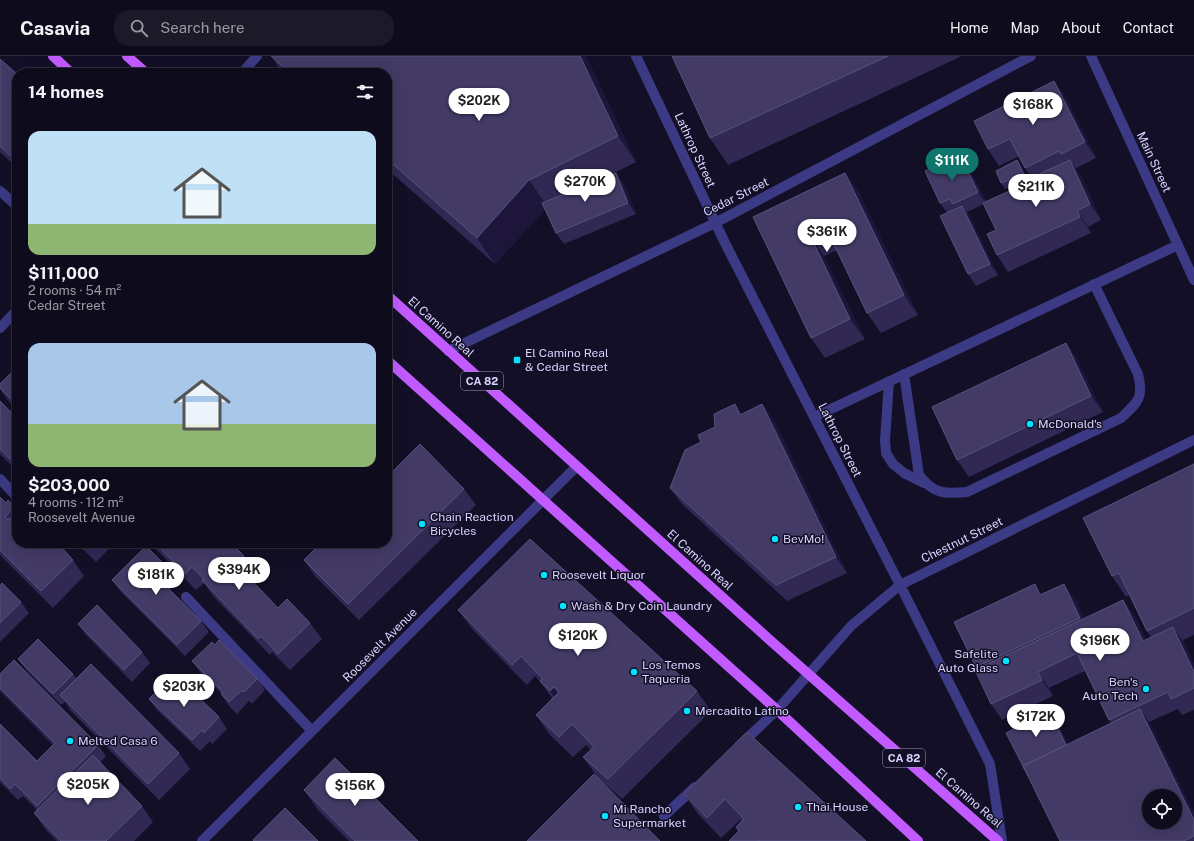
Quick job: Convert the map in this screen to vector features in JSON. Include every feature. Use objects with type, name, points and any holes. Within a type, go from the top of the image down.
[{"type":"main road","points":[[53,56],[66,68]]},
{"type":"main road","points":[[127,56],[140,68]]},
{"type":"main road","name":"El Camino Real","points":[[392,300],[809,675],[998,841]]},
{"type":"main road","points":[[392,364],[777,710],[918,841]]},
{"type":"street","points":[[246,68],[257,56]]},
{"type":"street","name":"Lathrop Street","points":[[636,56],[715,223],[990,764],[1002,841]]},
{"type":"street","name":"Cedar Street","points":[[448,351],[715,223],[1031,56]]},
{"type":"street","name":"Main Street","points":[[1091,56],[1194,280]]},
{"type":"street","points":[[0,191],[12,202]]},
{"type":"street","points":[[814,417],[1178,245]]},
{"type":"street","points":[[889,381],[884,440],[886,453],[893,464],[904,473],[938,492],[967,492],[1121,418],[1134,406],[1140,396],[1141,386],[1138,374],[1094,284]]},
{"type":"street","points":[[1,325],[12,316]]},
{"type":"street","points":[[904,374],[920,475],[926,484]]},
{"type":"street","name":"Chestnut Street","points":[[731,753],[777,710],[851,626],[900,585],[1194,440]]},
{"type":"street","name":"Roosevelt Avenue","points":[[202,841],[577,466]]},
{"type":"street","points":[[0,479],[12,492]]},
{"type":"street","points":[[186,597],[312,731]]},
{"type":"street","points":[[664,816],[703,779]]},
{"type":"building","points":[[271,56],[580,56],[618,136],[529,180],[477,238],[392,163],[392,68],[284,68]]},
{"type":"building","points":[[672,56],[888,56],[710,138]]},
{"type":"building","points":[[0,59],[12,70],[12,157],[0,146]]},
{"type":"building","points":[[1054,81],[1085,142],[1061,154],[1059,151],[1025,168],[1010,139],[988,149],[974,121]]},
{"type":"building","points":[[962,159],[978,192],[953,204],[950,199],[940,203],[925,171],[944,162],[946,167]]},
{"type":"building","points":[[1017,160],[1026,179],[1012,186],[1009,180],[1001,183],[996,171]]},
{"type":"building","points":[[1070,160],[1090,204],[1077,211],[1080,217],[997,255],[987,234],[996,230],[983,203],[1040,177],[1039,174]]},
{"type":"building","points":[[616,173],[628,203],[556,233],[542,203]]},
{"type":"building","points":[[845,173],[904,295],[867,313],[826,228],[810,235],[850,319],[811,338],[753,217]]},
{"type":"building","points":[[962,206],[990,264],[968,274],[940,216]]},
{"type":"building","points":[[1066,343],[1091,396],[957,460],[932,407]]},
{"type":"building","points":[[12,372],[12,400],[0,388],[0,384]]},
{"type":"building","points":[[0,401],[12,413],[12,461],[0,449]]},
{"type":"building","name":"BevMo!","points":[[735,404],[740,415],[762,404],[836,557],[776,585],[670,488],[685,450],[701,442],[698,435],[715,427],[714,414]]},
{"type":"building","name":"Chain Reaction Bicycles","points":[[420,444],[464,489],[348,604],[304,560],[316,548],[392,548],[392,472]]},
{"type":"building","points":[[1194,464],[1194,608],[1147,631],[1119,573],[1112,576],[1083,518]]},
{"type":"building","points":[[0,497],[6,503],[8,500],[12,505],[12,509],[5,517],[8,520],[12,517],[12,548],[62,548],[73,560],[41,591],[0,550]]},
{"type":"building","points":[[530,539],[697,691],[608,779],[583,757],[594,747],[572,724],[559,737],[536,715],[559,692],[554,687],[550,691],[540,681],[543,679],[521,656],[512,665],[458,610]]},
{"type":"building","points":[[144,548],[148,548],[170,570],[160,580],[201,621],[177,645],[112,580]]},
{"type":"building","points":[[160,548],[236,548],[244,556],[236,564],[278,608],[287,599],[310,623],[278,654],[261,636],[258,639],[202,580],[204,579],[192,567],[185,574]]},
{"type":"building","points":[[2,583],[21,602],[0,623],[0,586]]},
{"type":"building","points":[[1035,584],[1040,595],[1064,584],[1080,618],[976,667],[954,622]]},
{"type":"building","points":[[1123,600],[1143,641],[1173,627],[1194,672],[1194,688],[1171,699],[1168,692],[1109,720],[1077,653],[1038,672],[1042,680],[991,704],[975,670]]},
{"type":"building","points":[[97,605],[142,652],[124,670],[78,624]]},
{"type":"building","points":[[38,639],[73,674],[53,694],[18,659]]},
{"type":"building","points":[[219,640],[257,679],[244,692],[242,690],[229,702],[221,694],[223,692],[192,661],[212,642],[215,645]]},
{"type":"building","name":"Melted Casa 6","points":[[14,660],[98,745],[37,806],[15,784],[10,789],[0,778],[0,724],[37,761],[55,743],[0,688],[0,674]]},
{"type":"building","points":[[91,664],[179,753],[148,784],[60,695]]},
{"type":"building","points":[[180,679],[219,717],[204,733],[202,730],[192,740],[149,699],[167,681],[172,686]]},
{"type":"building","points":[[1140,709],[1179,789],[1142,789],[1142,829],[1182,829],[1182,795],[1194,820],[1194,836],[1184,841],[1060,841],[1023,766]]},
{"type":"building","points":[[1049,710],[1066,745],[1023,766],[1025,770],[1006,733]]},
{"type":"building","points":[[747,732],[866,841],[729,841],[739,831],[736,827],[744,819],[725,799],[707,818],[684,794]]},
{"type":"building","points":[[93,755],[142,806],[106,841],[61,841],[34,813]]},
{"type":"building","points":[[335,758],[418,841],[355,841],[304,790]]},
{"type":"building","points":[[594,774],[660,841],[527,841]]},
{"type":"building","points":[[285,808],[318,841],[253,840]]},
{"type":"place","name":"El Camino Real & Cedar Street","points":[[517,360]]},
{"type":"place","name":"McDonald's","points":[[1030,424]]},
{"type":"place","name":"Chain Reaction Bicycles","points":[[422,524]]},
{"type":"place","name":"BevMo!","points":[[775,539]]},
{"type":"place","name":"Roosevelt Liquor","points":[[544,575]]},
{"type":"place","name":"Wash & Dry Coin Laundry","points":[[563,606]]},
{"type":"place","name":"Safelite Auto Glass","points":[[1006,661]]},
{"type":"place","name":"Los Temos Taqueria","points":[[634,672]]},
{"type":"place","name":"Ben's Auto Tech","points":[[1146,689]]},
{"type":"place","name":"Mercadito Latino","points":[[687,711]]},
{"type":"place","name":"Melted Casa 6","points":[[70,741]]},
{"type":"place","name":"Thai House","points":[[798,807]]},
{"type":"place","name":"Mi Rancho Supermarket","points":[[605,816]]}]
